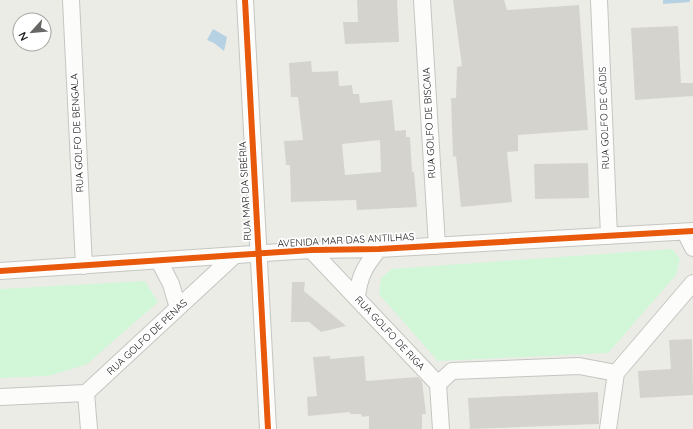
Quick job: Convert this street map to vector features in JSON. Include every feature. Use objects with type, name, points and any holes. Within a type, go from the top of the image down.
[{"type":"street","name":"RUA GOLFO DE BENGALA","points":[[71,0],[84,266]]},
{"type":"street","name":"RUA MAR DA SIBÉRIA","points":[[245,0],[268,429]]},
{"type":"street","name":"RUA GOLFO DE BISCAIA","points":[[422,0],[437,246]]},
{"type":"street","name":"RUA GOLFO DE CÁDIS","points":[[599,0],[609,236]]},
{"type":"street","name":"AVENIDA MAR DAS ANTILHAS","points":[[0,271],[311,250],[379,249],[689,232]]},
{"type":"street","points":[[689,232],[693,248]]},
{"type":"street","points":[[357,298],[358,284],[364,267],[379,249]]},
{"type":"street","name":"RUA GOLFO DE RIGA","points":[[311,250],[438,384]]},
{"type":"street","name":"RUA GOLFO DE PENAS","points":[[86,393],[234,256]]},
{"type":"street","points":[[159,261],[171,284],[178,308]]},
{"type":"street","points":[[608,429],[616,373],[693,283]]},
{"type":"street","points":[[441,429],[438,384],[452,371],[579,366],[616,373]]},
{"type":"street","points":[[0,397],[86,393],[88,429]]},
{"type":"green space","points":[[672,249],[680,259],[676,275],[608,353],[438,361],[379,294],[381,278],[392,269]]},
{"type":"green space","points":[[145,281],[158,302],[87,364],[48,376],[0,378],[0,289]]},
{"type":"water","points":[[663,0],[690,0],[690,2],[663,4]]},
{"type":"water","points":[[213,29],[227,37],[224,51],[214,43],[207,40]]},
{"type":"building","points":[[357,0],[397,0],[399,42],[345,44],[343,22],[358,22]]},
{"type":"building","points":[[453,0],[504,0],[507,10],[579,5],[588,130],[518,135],[518,151],[507,152],[512,202],[461,207],[456,156],[453,157],[451,98],[456,98],[457,67],[462,66]]},
{"type":"building","points":[[678,26],[681,83],[693,83],[693,96],[635,100],[631,28]]},
{"type":"building","points":[[311,61],[312,72],[338,71],[339,86],[352,85],[353,94],[359,94],[360,103],[392,100],[395,131],[406,130],[406,137],[410,137],[412,172],[414,172],[417,207],[357,210],[356,200],[291,202],[290,165],[286,165],[284,141],[303,140],[298,97],[291,97],[289,63]],"holes":[[[380,140],[381,172],[345,175],[342,144]]]},
{"type":"building","points":[[588,163],[589,198],[535,199],[534,164]]},
{"type":"building","points":[[292,282],[305,282],[304,291],[346,326],[321,332],[309,322],[291,322]]},
{"type":"building","points":[[692,339],[693,395],[640,398],[638,371],[671,369],[669,340]]},
{"type":"building","points":[[330,356],[330,359],[364,356],[366,381],[418,377],[422,381],[426,414],[422,414],[422,429],[369,429],[369,416],[362,417],[361,414],[350,414],[350,412],[308,416],[307,397],[317,396],[313,357]]},
{"type":"building","points":[[598,392],[599,424],[470,429],[468,398]]},
{"type":"cycle path","points":[[245,0],[268,429]]},
{"type":"cycle path","points":[[0,271],[311,250],[379,249],[693,231]]}]
